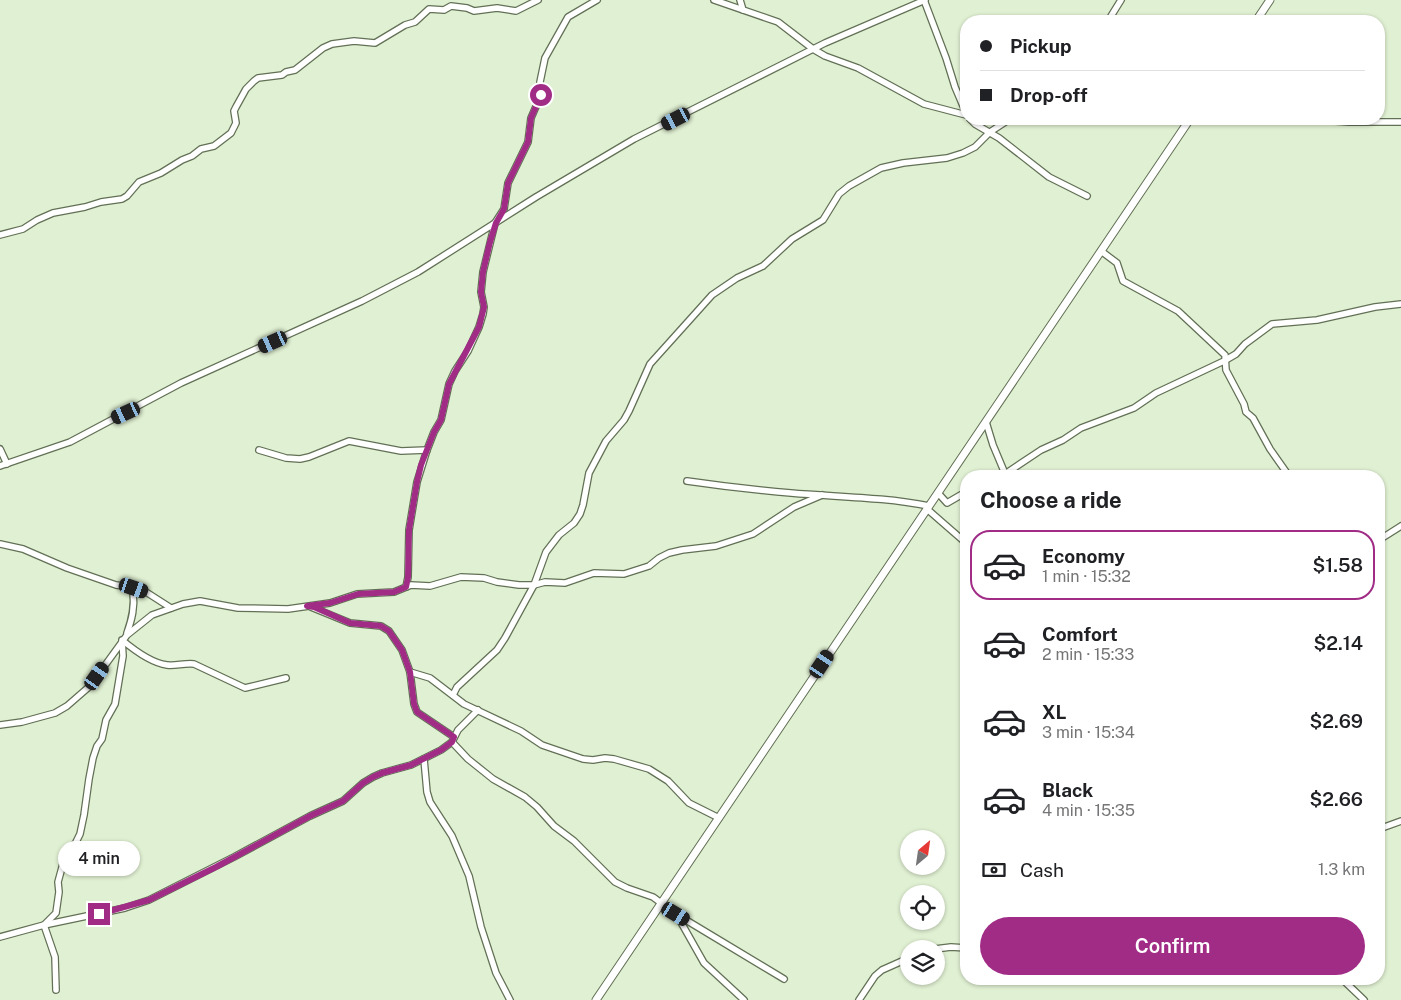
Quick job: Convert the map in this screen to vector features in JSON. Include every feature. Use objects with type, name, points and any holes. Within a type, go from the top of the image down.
[{"type":"street","points":[[0,235],[23,229],[53,213],[122,199],[144,179],[161,173],[201,149],[221,142],[231,133],[236,123],[234,111],[250,84],[258,78],[282,75],[295,70],[323,48],[346,41],[375,43],[405,25],[415,22],[429,9],[444,10],[450,6],[474,10],[497,8],[516,11],[538,0]]},
{"type":"street","points":[[406,587],[409,530],[417,482],[427,450],[441,420],[449,384],[479,327],[484,307],[481,292],[483,272],[496,223],[504,209],[508,183],[528,142],[531,118],[541,95],[540,82],[545,58],[568,16],[597,0]]},
{"type":"street","points":[[714,0],[778,22],[813,49],[858,68],[924,104],[960,113]]},
{"type":"street","points":[[740,0],[743,10]]},
{"type":"street","points":[[0,449],[3,465],[70,442],[180,383],[362,301],[418,272],[614,150],[813,49],[924,0],[960,99]]},
{"type":"street","points":[[1112,15],[1121,0]]},
{"type":"street","points":[[1260,15],[1270,0]]},
{"type":"street","points":[[1385,122],[1401,122]]},
{"type":"street","points":[[977,125],[990,132],[1049,177],[1087,196]]},
{"type":"street","points":[[453,695],[457,687],[497,650],[534,585],[550,545],[574,523],[580,514],[589,472],[606,441],[629,411],[650,364],[712,296],[738,278],[763,266],[792,239],[823,220],[839,194],[856,182],[881,168],[963,154],[975,147],[990,132],[1001,125]]},
{"type":"street","points":[[596,1000],[1188,125]]},
{"type":"street","points":[[1101,251],[1117,263],[1123,281],[1178,311],[1225,354],[1226,370],[1244,404],[1246,412],[1253,418],[1270,449],[1285,470]]},
{"type":"street","points":[[1013,470],[1041,450],[1063,440],[1081,428],[1134,408],[1156,393],[1236,354],[1245,344],[1272,324],[1317,320],[1375,307],[1401,304]]},
{"type":"street","points":[[986,422],[1002,470]]},
{"type":"street","points":[[259,450],[286,458],[300,458],[309,457],[349,441],[401,451],[427,450]]},
{"type":"street","points":[[687,481],[822,495],[901,500],[928,507],[960,537]]},
{"type":"street","points":[[938,493],[946,503],[960,495]]},
{"type":"street","points":[[0,724],[22,722],[55,713],[67,706],[90,686],[126,635],[152,615],[171,608],[200,602],[228,607],[288,609],[330,603],[358,594],[394,592],[412,584],[430,586],[461,577],[471,576],[520,585],[534,585],[545,582],[565,583],[594,573],[624,574],[649,566],[669,553],[722,545],[734,539],[753,534],[794,507],[822,495]]},
{"type":"street","points":[[1385,536],[1401,526]]},
{"type":"street","points":[[0,544],[23,549],[67,568],[116,585],[146,592],[171,608]]},
{"type":"street","points":[[124,586],[133,592],[134,601],[134,611],[126,635]]},
{"type":"street","points":[[307,606],[314,607],[350,623],[385,627],[402,650],[410,672],[414,704],[417,712],[453,739],[468,759],[493,779],[537,807],[554,826],[574,841],[614,882],[653,898],[676,914],[784,979]]},
{"type":"street","points":[[122,640],[133,649],[162,664],[194,664],[245,688],[286,678]]},
{"type":"street","points":[[44,925],[56,913],[59,892],[58,882],[67,850],[75,844],[80,834],[93,758],[97,746],[102,740],[106,720],[115,704],[123,656],[122,640]]},
{"type":"street","points":[[410,672],[430,678],[464,704],[521,731],[542,745],[574,756],[593,760],[614,759],[649,769],[668,781],[689,803],[719,818]]},
{"type":"street","points":[[0,937],[44,925],[99,914],[149,900],[310,816],[343,801],[363,783],[373,777],[411,765],[441,750],[478,710]]},
{"type":"street","points":[[424,759],[427,792],[430,802],[452,836],[470,876],[481,927],[496,973],[510,1000]]},
{"type":"street","points":[[1385,827],[1401,821]]},
{"type":"street","points":[[653,898],[668,893]]},
{"type":"street","points":[[676,914],[704,963],[744,1000]]},
{"type":"street","points":[[44,925],[55,957],[56,990]]},
{"type":"street","points":[[945,948],[960,948]]},
{"type":"street","points":[[859,1000],[875,976],[882,970],[900,962]]},
{"type":"street","points":[[1348,985],[1364,1000]]},
{"type":"route","points":[[99,914],[149,900],[310,816],[343,801],[363,783],[373,777],[411,765],[441,750],[452,742],[454,737],[417,712],[414,704],[410,672],[402,650],[385,627],[350,623],[314,607],[307,606],[330,603],[358,594],[394,592],[406,587],[409,566],[409,530],[421,465],[434,432],[441,420],[449,384],[479,327],[484,307],[481,292],[483,272],[490,242],[496,223],[504,209],[508,183],[528,142],[531,118],[541,95]]}]
